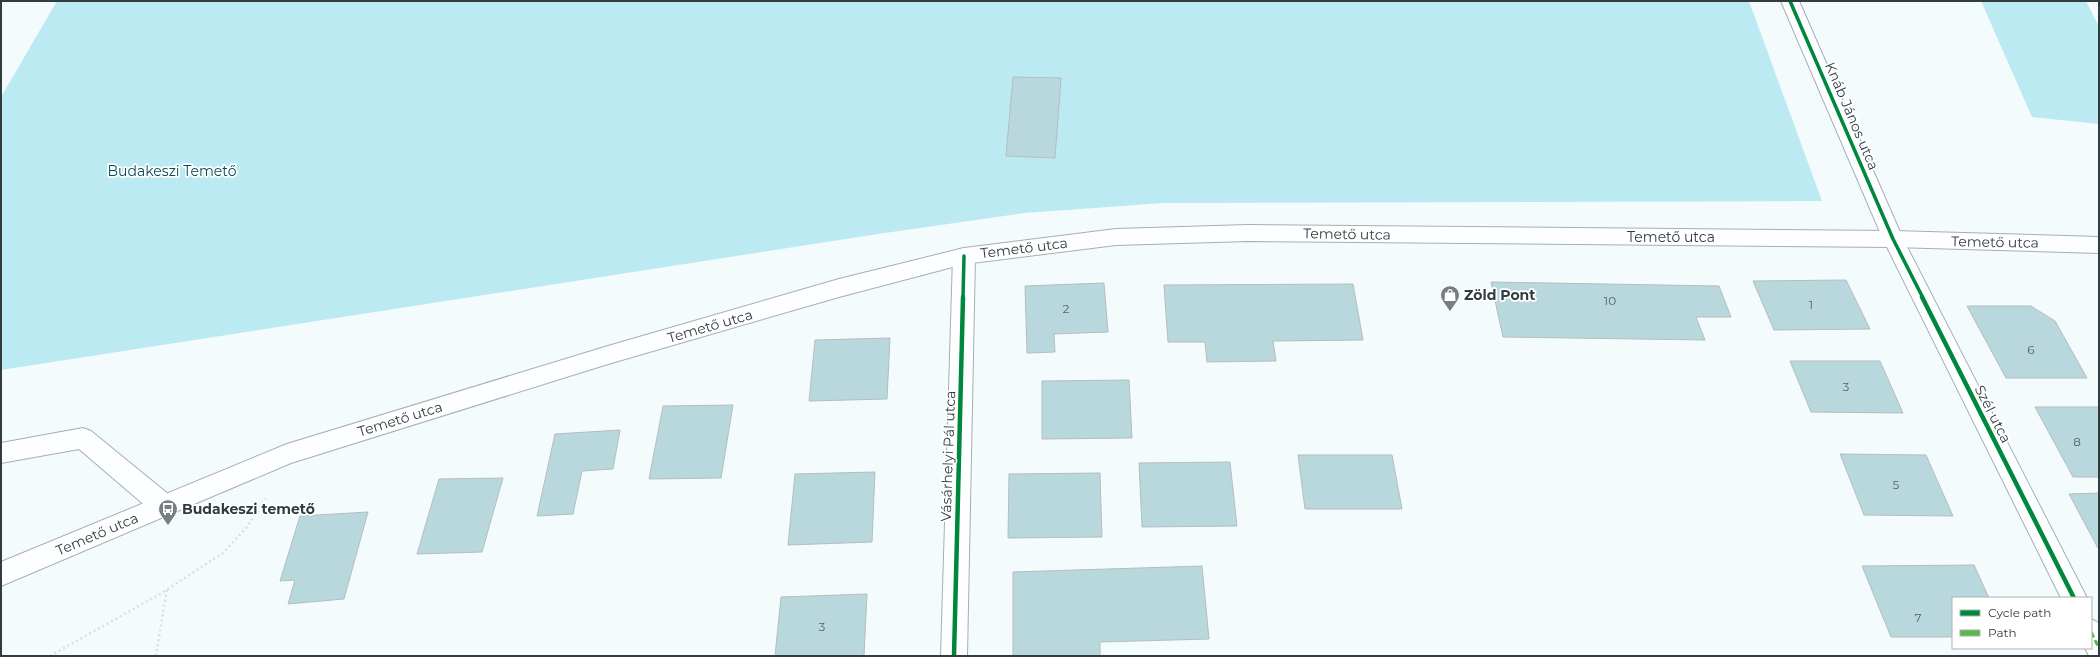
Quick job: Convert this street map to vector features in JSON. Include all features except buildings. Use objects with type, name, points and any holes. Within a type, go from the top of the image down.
[{"type":"main road","name":"Knáb János utca","points":[[1790,1],[1893,239]]},
{"type":"main road","name":"Temető utca","points":[[1,574],[287,454],[608,355],[839,288],[964,256],[1116,237],[1248,234],[1893,239],[2099,245]]},
{"type":"main road","name":"Szél utca","points":[[1893,239],[2073,597]]},
{"type":"main road","name":"Vásárhelyi Pál utca","points":[[954,656],[964,256]]},
{"type":"main road","points":[[1,453],[83,438],[164,506]]},
{"type":"main road","points":[[2092,634],[2099,648]]},
{"type":"path","points":[[50,656],[167,589],[224,552],[260,511],[287,454]]},
{"type":"path","points":[[156,656],[167,589]]},
{"type":"green space","name":"Budakeszi Temető","points":[[57,1],[1749,1],[1822,201],[1164,203],[1025,213],[878,234],[1,370],[1,97]]},
{"type":"green space","points":[[1981,1],[2086,1],[2099,27],[2099,124],[2032,117]]},
{"type":"marked path","points":[[2092,634],[2099,648]]},
{"type":"cycle path","points":[[1790,1],[1893,239],[2073,597]]},
{"type":"cycle path","points":[[954,656],[964,256]]},
{"type":"place","name":"Zöld Pont","points":[[1450,312]]},
{"type":"place","name":"Budakeszi temető","points":[[168,526]]}]
